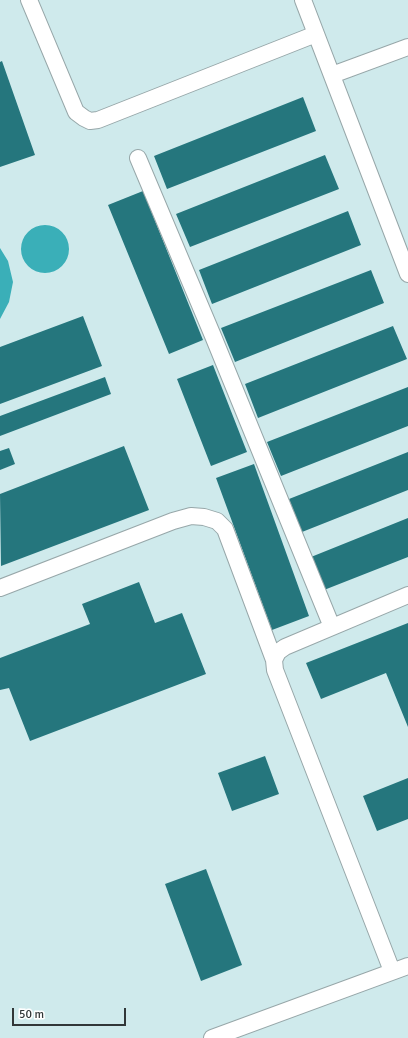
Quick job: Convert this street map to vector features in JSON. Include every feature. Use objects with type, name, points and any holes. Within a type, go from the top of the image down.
[{"type":"lane","points":[[30,0],[76,112],[90,121],[98,120],[316,34]]},
{"type":"lane","points":[[303,0],[408,274]]},
{"type":"lane","points":[[332,75],[408,47]]},
{"type":"lane","points":[[138,158],[332,627]]},
{"type":"lane","points":[[0,588],[173,521],[191,516],[204,517],[217,521],[224,530],[274,660],[275,670],[392,972]]},
{"type":"lane","points":[[274,660],[278,652],[285,646],[408,595]]},
{"type":"lane","points":[[212,1038],[408,966]]},
{"type":"shaded area","points":[[0,0],[408,0],[408,1038],[0,1038]]},
{"type":"water","points":[[45,225],[54,227],[62,232],[67,240],[69,249],[67,258],[62,266],[54,271],[45,273],[36,271],[28,266],[23,258],[21,249],[23,240],[28,232],[36,227]]},
{"type":"water","points":[[0,248],[8,261],[13,282],[9,302],[0,319]]},
{"type":"building","points":[[2,61],[35,155],[0,167],[0,62]]},
{"type":"building","points":[[303,97],[316,131],[167,189],[154,156]]},
{"type":"building","points":[[325,155],[339,189],[190,247],[176,214]]},
{"type":"building","points":[[143,191],[203,340],[169,354],[108,205]]},
{"type":"building","points":[[348,211],[361,245],[212,304],[199,270]]},
{"type":"building","points":[[371,270],[384,303],[235,362],[221,328]]},
{"type":"building","points":[[83,316],[102,366],[0,404],[0,347]]},
{"type":"building","points":[[393,326],[407,359],[258,418],[245,384]]},
{"type":"building","points":[[213,365],[247,452],[211,466],[177,379]]},
{"type":"building","points":[[105,377],[111,394],[0,436],[0,416]]},
{"type":"building","points":[[408,387],[408,426],[281,476],[267,442]]},
{"type":"building","points":[[124,446],[149,510],[1,566],[0,494]]},
{"type":"building","points":[[9,448],[15,464],[0,470],[0,451]]},
{"type":"building","points":[[408,452],[408,490],[302,532],[289,499]]},
{"type":"building","points":[[254,464],[309,616],[272,630],[216,478]]},
{"type":"building","points":[[408,518],[408,557],[324,590],[311,557]]},
{"type":"building","points":[[139,582],[155,623],[182,613],[206,674],[30,741],[9,688],[0,690],[0,658],[90,624],[82,604]]},
{"type":"building","points":[[408,623],[408,727],[386,673],[321,699],[306,663]]},
{"type":"building","points":[[265,756],[279,794],[232,811],[218,773]]},
{"type":"building","points":[[408,778],[408,819],[377,831],[363,796]]},
{"type":"building","points":[[206,869],[242,965],[201,981],[165,884]]}]
